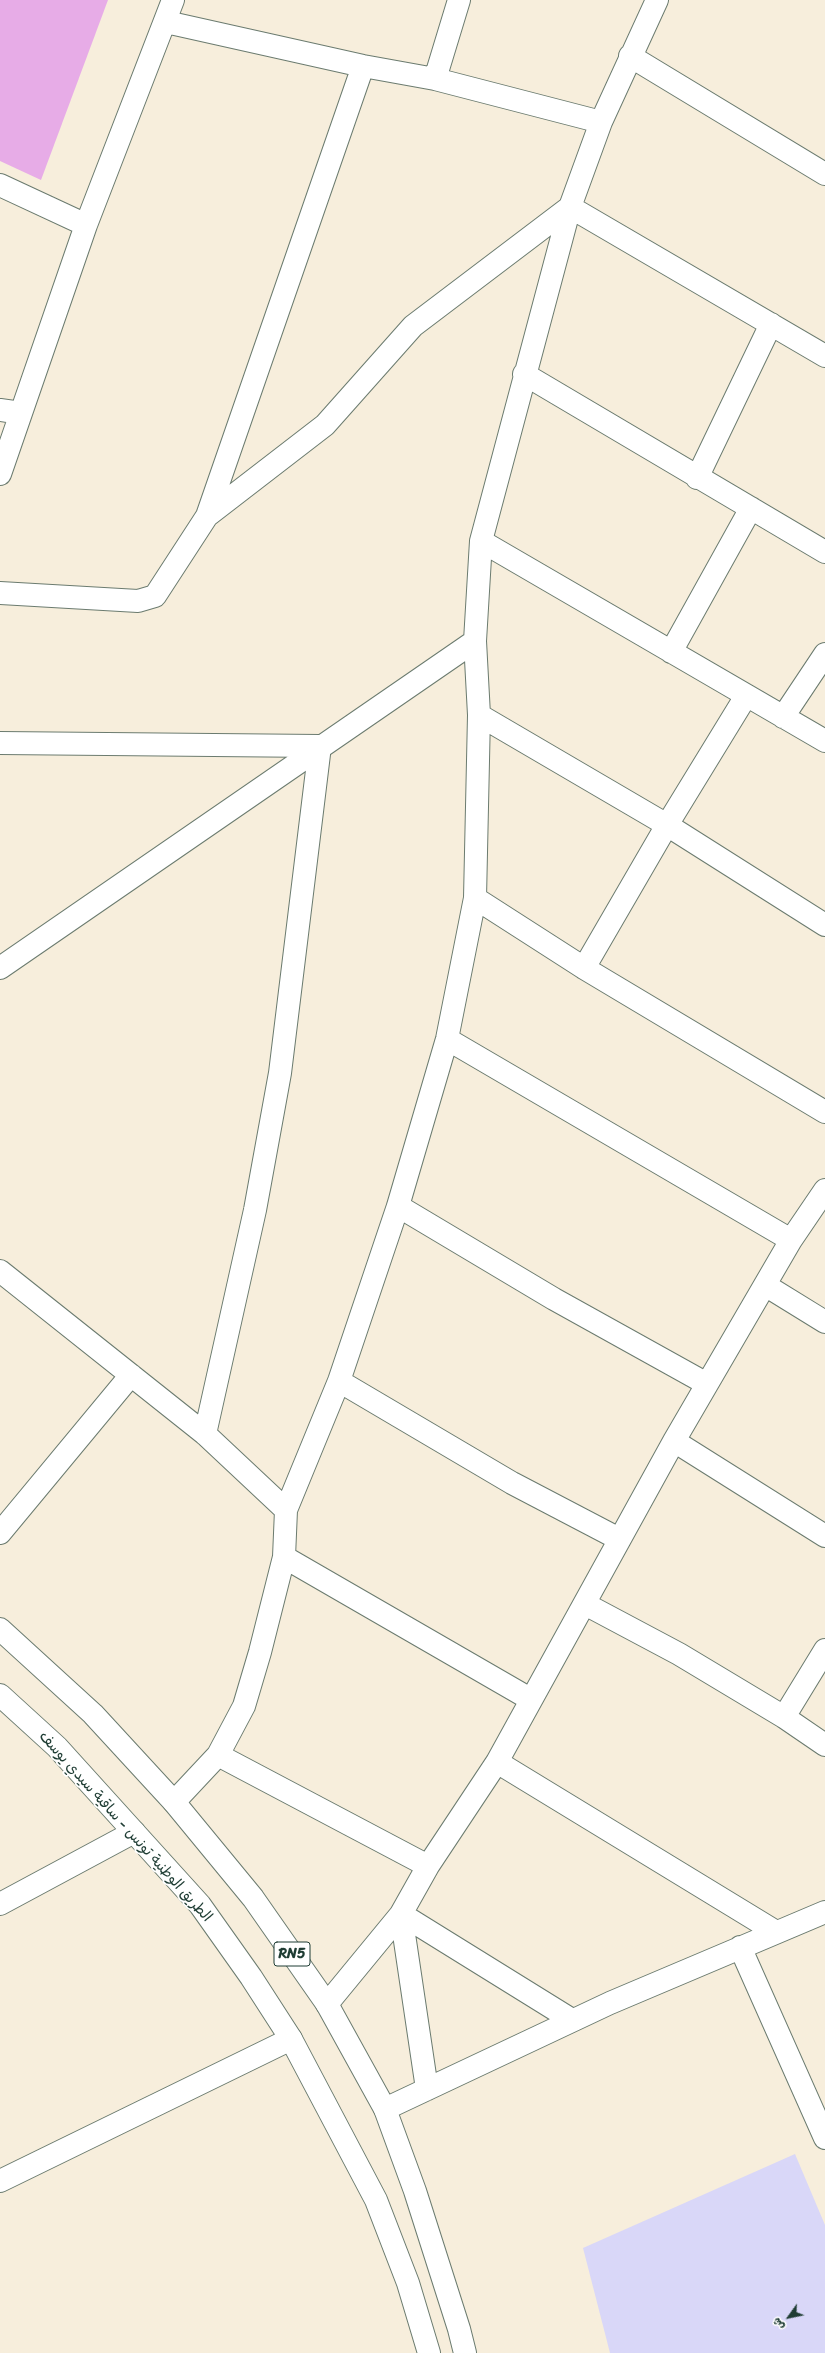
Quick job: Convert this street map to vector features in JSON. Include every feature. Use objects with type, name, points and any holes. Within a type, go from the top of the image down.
[{"type":"street","points":[[0,474],[86,225],[166,22],[173,0]]},
{"type":"street","points":[[435,79],[459,0]]},
{"type":"street","points":[[174,1802],[218,1755],[244,1706],[260,1652],[284,1557],[286,1510],[339,1381],[398,1206],[447,1039],[475,898],[479,715],[475,641],[481,540],[524,374],[570,207],[601,122],[657,0]]},
{"type":"street","points":[[166,22],[363,66],[435,79],[601,122]]},
{"type":"street","points":[[630,56],[825,174]]},
{"type":"street","points":[[0,593],[138,601],[156,596],[207,516],[363,66]]},
{"type":"street","points":[[0,185],[86,225]]},
{"type":"street","points":[[207,516],[325,425],[413,326],[570,207]]},
{"type":"street","points":[[570,207],[825,356]]},
{"type":"street","points":[[697,478],[771,324]]},
{"type":"street","points":[[524,374],[697,478],[825,552]]},
{"type":"street","points":[[0,410],[21,413]]},
{"type":"street","points":[[671,652],[751,508]]},
{"type":"street","points":[[481,540],[825,741]]},
{"type":"street","points":[[0,968],[320,746],[475,641]]},
{"type":"street","points":[[783,717],[825,654]]},
{"type":"street","points":[[584,968],[667,825],[746,696]]},
{"type":"street","points":[[479,715],[667,825],[825,925]]},
{"type":"street","points":[[0,743],[320,746]]},
{"type":"street","points":[[205,1434],[255,1210],[280,1074],[320,746]]},
{"type":"street","points":[[475,898],[584,968],[825,1112]]},
{"type":"street","points":[[447,1039],[791,1240]]},
{"type":"street","points":[[327,2004],[401,1914],[428,1866],[497,1762],[530,1699],[585,1604],[674,1441],[791,1240],[825,1190]]},
{"type":"street","points":[[398,1206],[554,1299],[707,1384]]},
{"type":"street","points":[[0,1271],[205,1434],[286,1510]]},
{"type":"street","points":[[765,1285],[825,1322]]},
{"type":"street","points":[[0,1533],[131,1375]]},
{"type":"street","points":[[339,1381],[512,1483],[619,1540]]},
{"type":"street","points":[[674,1441],[825,1536]]},
{"type":"street","points":[[284,1557],[530,1699]]},
{"type":"street","points":[[585,1604],[679,1654],[784,1717],[825,1745]]},
{"type":"street","name":"RN5","points":[[0,1629],[93,1714],[174,1802],[253,1898],[327,2004],[385,2109],[415,2191],[465,2353]]},
{"type":"street","points":[[784,1717],[825,1650]]},
{"type":"street","name":"الطريق الوطنية تونس - ساقية سيدي يوسف","points":[[0,1695],[57,1747],[200,1905],[251,1976],[291,2039],[376,2200],[408,2283],[429,2353]]},
{"type":"street","points":[[218,1755],[428,1866]]},
{"type":"street","points":[[497,1762],[776,1932]]},
{"type":"street","points":[[0,1904],[134,1832]]},
{"type":"street","points":[[385,2109],[572,2020],[825,1912]]},
{"type":"street","points":[[401,1914],[572,2020]]},
{"type":"street","points":[[401,1914],[428,2089]]},
{"type":"street","points":[[740,1947],[825,2138]]},
{"type":"street","points":[[0,2181],[291,2039]]},
{"type":"shaded area","points":[[795,2154],[825,2225],[825,2353],[610,2353],[583,2248]]},
{"type":"building","points":[[0,0],[108,0],[41,180],[0,161]]}]
